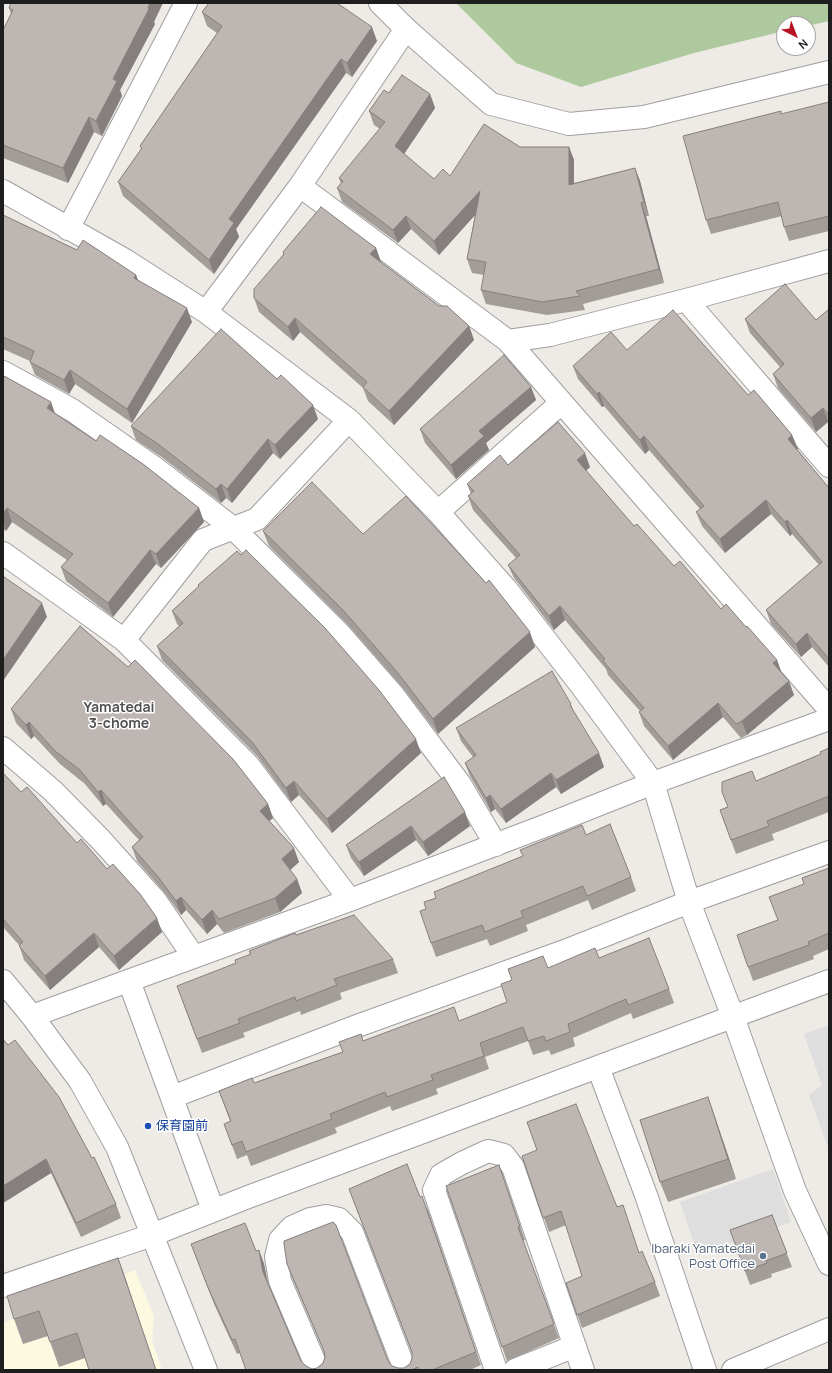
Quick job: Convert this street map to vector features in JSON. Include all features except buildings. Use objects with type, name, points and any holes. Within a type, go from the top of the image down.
[{"type":"street","points":[[68,228],[186,3]]},
{"type":"street","points":[[380,3],[406,29],[491,104],[569,124],[644,117],[829,72]]},
{"type":"street","points":[[206,312],[300,186],[406,29]]},
{"type":"street","points":[[300,186],[508,341],[829,709]]},
{"type":"street","points":[[3,192],[125,260],[206,312],[349,420],[438,512],[507,590],[580,684],[653,783],[689,902],[733,1017],[795,1191],[829,1264]]},
{"type":"street","points":[[508,341],[550,335],[829,261]]},
{"type":"street","points":[[686,300],[829,466]]},
{"type":"street","points":[[3,372],[72,410],[155,468],[233,528],[339,633],[394,696],[460,784],[496,844]]},
{"type":"street","points":[[438,512],[561,403]]},
{"type":"street","points":[[124,640],[203,540],[257,519],[349,420]]},
{"type":"street","points":[[3,553],[124,640],[248,765],[350,900]]},
{"type":"street","points":[[32,1016],[350,900],[653,783],[829,719]]},
{"type":"street","points":[[3,748],[53,791],[101,840],[155,900],[194,957]]},
{"type":"street","points":[[172,1097],[689,902],[829,852]]},
{"type":"street","points":[[3,981],[32,1016],[80,1081],[113,1141],[206,1370]]},
{"type":"street","points":[[129,981],[213,1210]]},
{"type":"street","points":[[3,1286],[152,1235],[213,1210],[829,981]]},
{"type":"street","points":[[598,1067],[646,1195],[705,1370]]},
{"type":"street","points":[[496,1370],[434,1190],[441,1175],[488,1151],[504,1155],[513,1167],[583,1370]]},
{"type":"street","points":[[318,1370],[280,1280],[276,1257],[280,1240],[292,1228],[310,1219],[326,1216],[339,1219],[352,1232],[405,1370]]},
{"type":"street","points":[[733,1370],[829,1329]]},
{"type":"street","points":[[515,1370],[575,1346]]},
{"type":"shaded area","points":[[829,1025],[829,1150],[809,1095],[822,1085],[804,1034]]},
{"type":"shaded area","points":[[773,1169],[791,1222],[698,1255],[680,1202]]},
{"type":"shaded area","points":[[135,1270],[154,1316],[152,1340],[162,1370],[3,1370],[3,1323]]},
{"type":"green space","points":[[456,3],[829,3],[829,21],[816,24],[816,16],[776,16],[776,33],[694,53],[581,87],[516,63]]},
{"type":"place","name":"保育園前","points":[[148,1126]]},
{"type":"place","name":"Ibaraki Yamatedai Post Office","points":[[763,1256]]},
{"type":"district","name":"Yamatedai 3-chome","points":[[119,716]]}]
